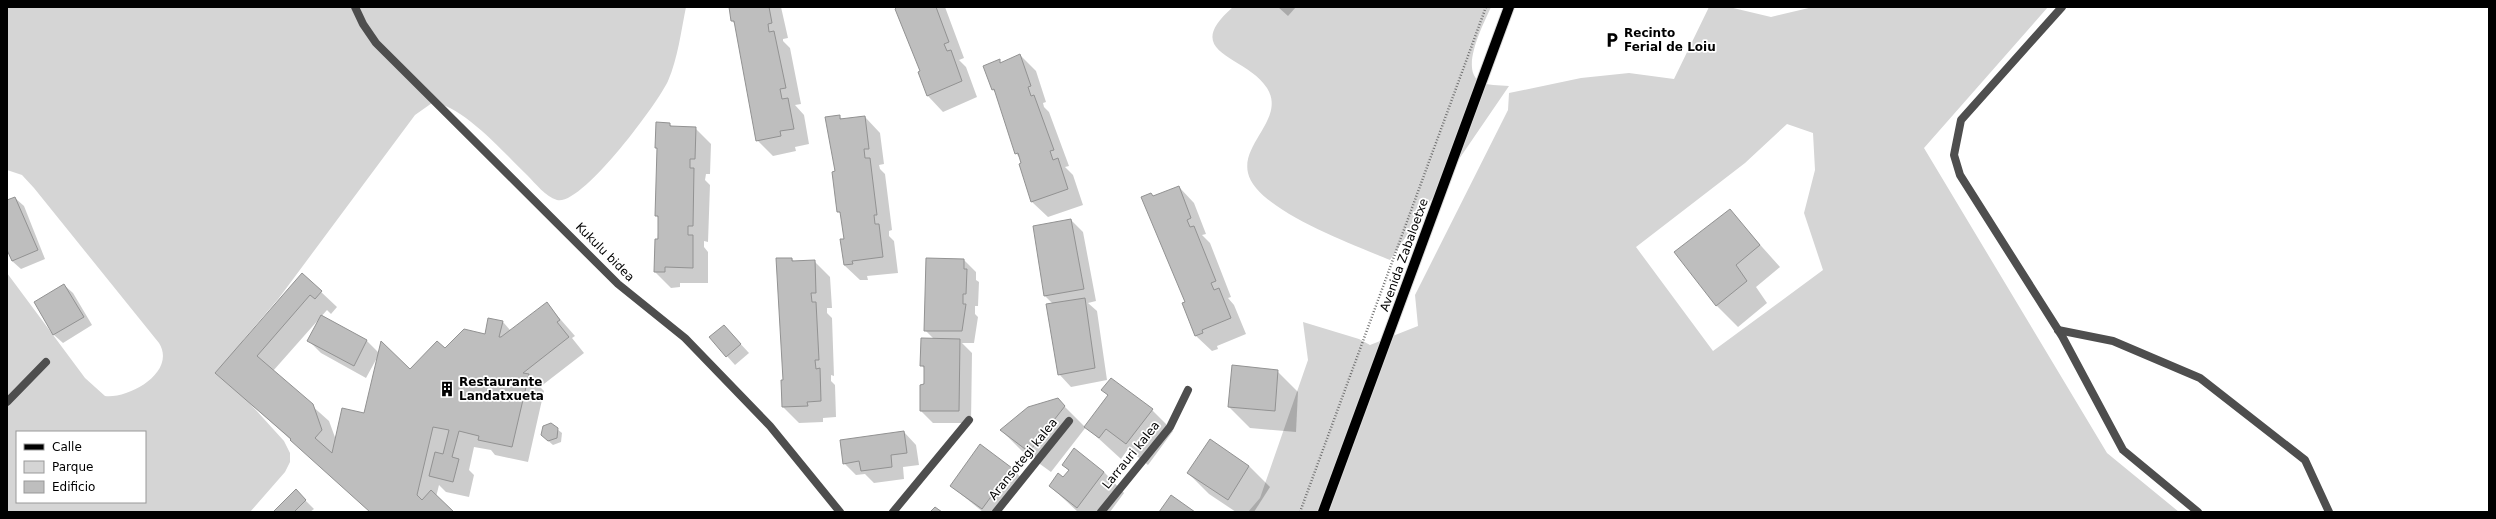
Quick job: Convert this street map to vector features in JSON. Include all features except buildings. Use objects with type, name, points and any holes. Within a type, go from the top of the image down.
[{"type":"main road","name":"Avenida Zabaloetxe","points":[[1323,512],[1509,7]]},
{"type":"street","name":"Kukulu bidea","points":[[355,7],[363,24],[376,43],[618,284],[685,338],[770,426],[840,512]]},
{"type":"street","points":[[2062,7],[1961,120],[1954,155],[1960,175],[2058,330],[2123,450],[2198,512]]},
{"type":"street","points":[[2058,330],[2113,341],[2200,378],[2305,460],[2329,512]]},
{"type":"street","points":[[7,402],[46,362]]},
{"type":"street","name":"Larrauri kalea","points":[[1101,512],[1170,428],[1188,390]]},
{"type":"street","points":[[893,512],[969,420]]},
{"type":"street","name":"Aransotegi kalea","points":[[996,512],[1069,421]]},
{"type":"path","points":[[1300,512],[1486,7]]},
{"type":"green space","points":[[7,7],[686,7],[674,63],[668,81],[661,93],[650,110],[618,151],[583,187],[568,198],[557,200],[545,193],[495,143],[456,111],[444,105],[432,103],[415,115],[279,298],[244,339],[233,357],[245,398],[284,441],[290,453],[290,462],[285,472],[250,512],[7,512],[7,273],[85,378],[105,396],[115,396],[126,393],[148,382],[162,364],[163,354],[159,343],[22,175],[7,170]]},
{"type":"green space","points":[[1233,7],[1491,7],[1475,45],[1472,66],[1474,75],[1479,81],[1486,84],[1509,86],[1390,260],[1310,225],[1288,213],[1269,200],[1255,187],[1248,173],[1248,162],[1251,151],[1271,110],[1271,99],[1267,88],[1257,77],[1222,53],[1214,45],[1213,35],[1218,23]]},
{"type":"green space","points":[[1709,7],[1729,7],[1771,17],[1813,7],[2048,7],[1924,148],[2107,453],[2179,512],[1248,512],[1260,498],[1308,360],[1303,322],[1359,339],[1370,345],[1418,326],[1415,295],[1508,110],[1509,93],[1581,78],[1629,73],[1674,79]],"holes":[[[1787,124],[1813,133],[1815,170],[1804,213],[1823,270],[1713,351],[1636,247],[1745,163]]]},
{"type":"place","name":"Recinto Ferial de Loiu","points":[[1612,40]]},
{"type":"place","name":"Restaurante Landatxueta","points":[[447,389]]}]
